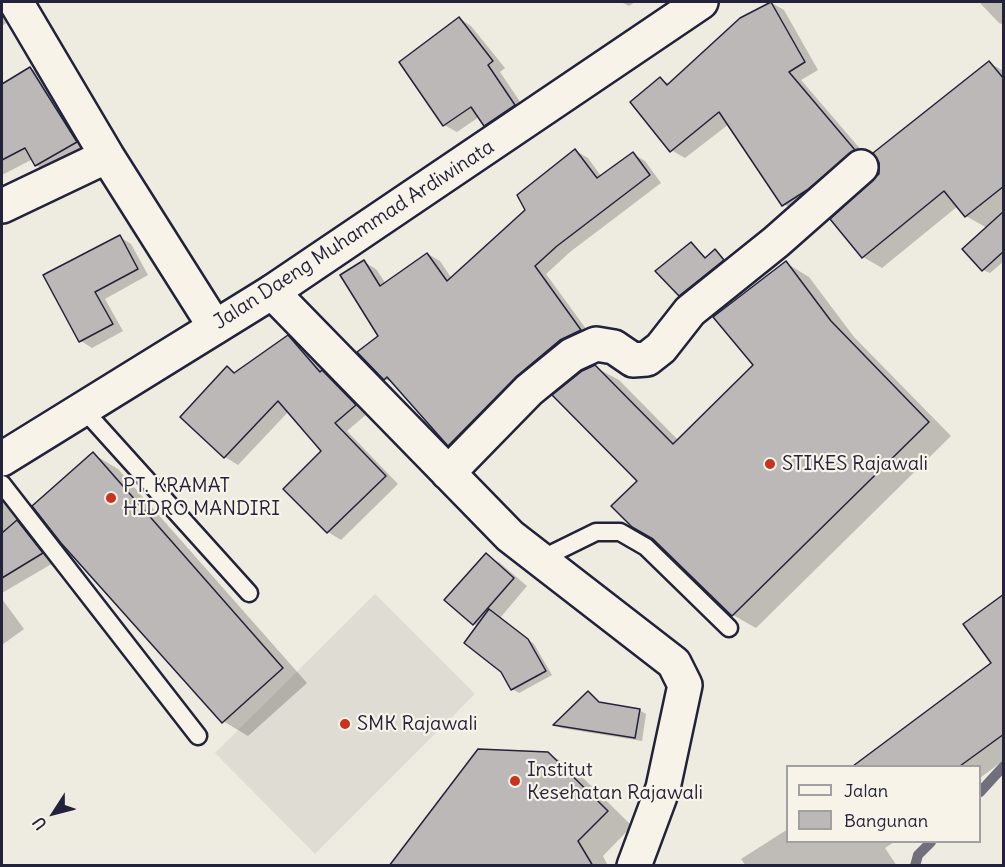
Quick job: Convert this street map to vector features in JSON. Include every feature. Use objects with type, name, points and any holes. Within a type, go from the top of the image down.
[{"type":"street","points":[[16,2],[107,156],[215,327]]},
{"type":"street","name":"Jalan Daeng Muhammad Ardiwinata","points":[[2,459],[272,292],[701,2]]},
{"type":"street","points":[[2,206],[107,156]]},
{"type":"street","points":[[448,472],[529,390],[572,354],[596,344],[614,347],[633,360],[647,358],[661,348],[690,311],[776,242],[861,167]]},
{"type":"street","points":[[272,292],[510,536],[674,663],[685,685],[663,788],[634,866]]},
{"type":"lane","points":[[84,410],[249,593]]},
{"type":"lane","points":[[2,484],[198,736]]},
{"type":"lane","points":[[539,560],[596,532],[620,532],[646,547],[729,628]]},
{"type":"shaded area","name":"SMK Rajawali","points":[[375,594],[475,694],[315,854],[215,753]]},
{"type":"building","points":[[771,2],[805,62],[789,72],[855,150],[807,190],[782,206],[719,112],[670,152],[630,102],[660,77],[667,85],[740,18]]},
{"type":"building","points":[[459,17],[493,61],[488,65],[515,105],[484,126],[471,107],[443,126],[399,62]]},
{"type":"building","points":[[989,61],[1004,79],[1004,186],[965,217],[944,191],[862,258],[830,219],[879,174],[879,163],[873,153]]},
{"type":"building","points":[[30,67],[77,142],[35,166],[25,148],[2,160],[2,84]]},
{"type":"building","points":[[575,149],[597,178],[633,152],[650,175],[557,246],[535,266],[581,330],[560,340],[517,376],[448,446],[387,377],[384,380],[357,352],[378,336],[340,275],[364,260],[380,286],[427,253],[447,281],[525,210],[517,195]]},
{"type":"building","points":[[1004,211],[1004,251],[982,271],[962,249]]},
{"type":"building","points":[[120,235],[138,269],[95,292],[113,324],[79,342],[43,275]]},
{"type":"building","points":[[691,242],[705,258],[715,249],[724,260],[679,296],[655,271]]},
{"type":"building","name":"STIKES Rajawali","points":[[786,261],[831,321],[929,422],[732,616],[653,539],[632,527],[611,506],[637,481],[552,395],[582,371],[595,365],[673,444],[753,365],[713,317]]},
{"type":"building","points":[[288,335],[320,372],[322,370],[356,405],[335,423],[386,476],[327,533],[283,489],[321,451],[278,401],[224,458],[180,417],[227,366],[234,373]]},
{"type":"building","points":[[93,452],[283,668],[222,723],[61,543],[32,506]]},
{"type":"building","points":[[17,520],[43,553],[2,578],[2,533]]},
{"type":"building","points":[[486,553],[514,578],[473,625],[444,600]]},
{"type":"building","points":[[1004,594],[1004,734],[961,765],[854,765],[991,663],[963,624]]},
{"type":"building","points":[[489,609],[528,639],[546,671],[511,690],[501,672],[464,643]]},
{"type":"building","points":[[588,691],[599,702],[640,709],[635,738],[553,725]]},
{"type":"building","name":"Institut Kesehatan Rajawali","points":[[478,749],[548,752],[608,811],[578,841],[593,866],[389,866]]},
{"type":"waterway","points":[[981,791],[1004,766]]},
{"type":"waterway","points":[[915,866],[918,855],[930,843]]},
{"type":"place","name":"STIKES Rajawali","points":[[770,464]]},
{"type":"place","name":"PT. KRAMAT HIDRO MANDIRI","points":[[111,498]]},
{"type":"place","name":"SMK Rajawali","points":[[345,724]]},
{"type":"place","name":"Institut Kesehatan Rajawali","points":[[515,781]]}]
